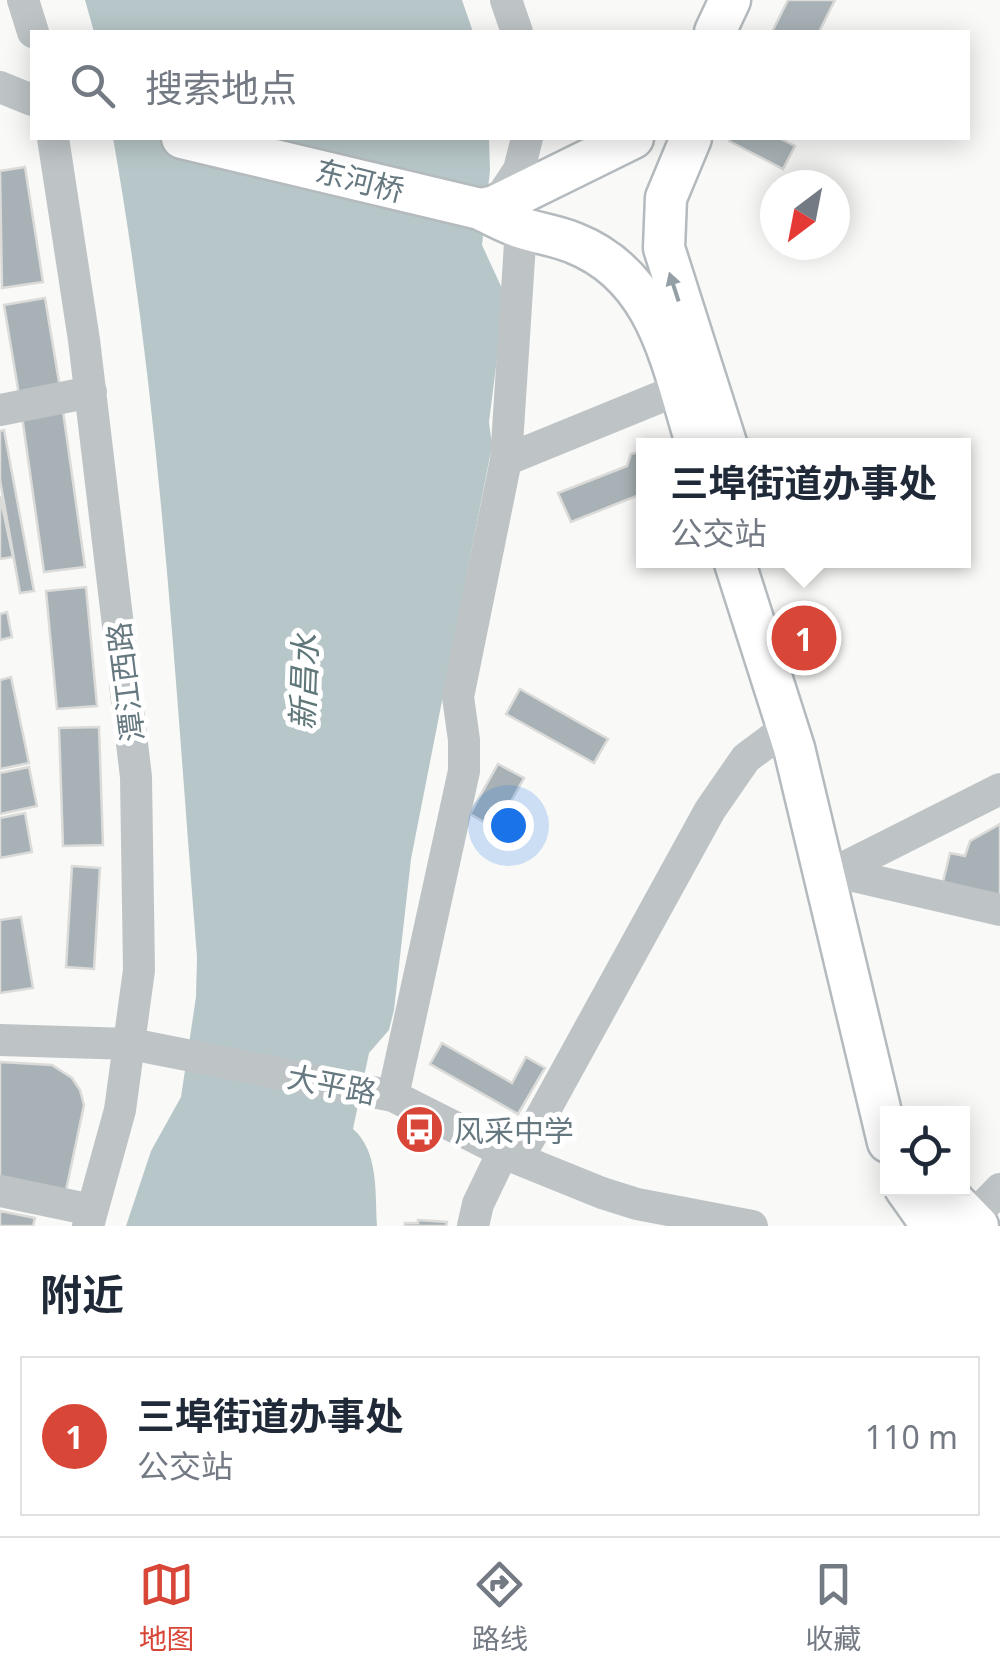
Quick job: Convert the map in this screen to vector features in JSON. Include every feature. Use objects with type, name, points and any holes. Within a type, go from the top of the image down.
[{"type":"main road","points":[[716,30],[730,0]]},
{"type":"main road","points":[[743,30],[757,0]]},
{"type":"main road","name":"东河桥","points":[[190,140],[499,215],[575,243],[622,272],[652,310],[695,438]]},
{"type":"main road","points":[[499,215],[584,162],[628,140]]},
{"type":"main road","points":[[690,140],[672,177],[664,214],[668,266],[725,438]]},
{"type":"main road","points":[[584,162],[610,160],[629,164],[650,183],[664,214]]},
{"type":"main road","points":[[737,568],[788,727],[880,1109]]},
{"type":"main road","points":[[765,568],[818,740],[904,1106]]},
{"type":"main road","points":[[911,1196],[932,1226]]},
{"type":"main road","points":[[949,1196],[974,1223]]},
{"type":"street","points":[[23,0],[32,30]]},
{"type":"street","points":[[0,87],[30,102]]},
{"type":"street","points":[[0,108],[30,103]]},
{"type":"street","name":"潭江西路","points":[[53,140],[66,202],[136,777],[139,970],[120,1110],[90,1218]]},
{"type":"street","points":[[393,1096],[464,771],[458,696],[461,672],[506,460],[499,215],[519,170],[526,140]]},
{"type":"street","points":[[506,460],[680,389]]},
{"type":"street","points":[[0,410],[90,392]]},
{"type":"street","points":[[473,1226],[478,1204],[511,1156],[710,810],[746,758],[788,727]]},
{"type":"street","points":[[848,870],[1000,790]]},
{"type":"street","points":[[848,870],[1000,910]]},
{"type":"street","name":"大平路","points":[[0,1040],[131,1044],[393,1096],[511,1156],[637,1204],[752,1226]]},
{"type":"street","points":[[974,1223],[1000,1189]]},
{"type":"street","points":[[0,1191],[90,1218]]},
{"type":"water","points":[[85,0],[462,0],[472,30],[93,30]]},
{"type":"water","name":"新昌水","points":[[113,140],[489,140],[482,245],[505,295],[489,422],[492,446],[411,859],[394,1010],[389,1030],[369,1053],[353,1129],[371,1161],[377,1226],[126,1226],[151,1151],[181,1097],[196,997],[197,957],[155,444]]},
{"type":"building","points":[[788,0],[835,0],[820,30],[773,30]]},
{"type":"building","points":[[783,140],[795,146],[783,169],[729,141]]},
{"type":"building","points":[[25,167],[43,282],[2,288],[0,171]]},
{"type":"building","points":[[45,298],[60,388],[19,395],[4,305]]},
{"type":"building","points":[[63,411],[85,567],[44,572],[22,416]]},
{"type":"building","points":[[4,430],[34,591],[20,593],[0,480],[0,431]]},
{"type":"building","points":[[636,453],[636,496],[571,522],[558,493],[627,466],[631,454]]},
{"type":"building","points":[[0,496],[13,557],[0,559]]},
{"type":"building","points":[[86,587],[97,706],[57,709],[46,591]]},
{"type":"building","points":[[7,612],[12,637],[0,640],[0,614]]},
{"type":"building","points":[[11,677],[29,763],[0,769],[0,680]]},
{"type":"building","points":[[520,689],[608,739],[594,763],[506,714]]},
{"type":"building","points":[[99,727],[103,845],[63,846],[59,728]]},
{"type":"building","points":[[498,764],[524,778],[496,829],[470,814]]},
{"type":"building","points":[[29,767],[37,806],[0,814],[0,773]]},
{"type":"building","points":[[25,813],[32,852],[0,858],[0,818]]},
{"type":"building","points":[[1000,824],[1000,899],[942,886],[950,853],[965,856],[970,841]]},
{"type":"building","points":[[72,866],[100,868],[94,969],[66,967]]},
{"type":"building","points":[[21,917],[33,988],[0,993],[0,920]]},
{"type":"building","points":[[442,1043],[512,1083],[526,1057],[545,1068],[518,1114],[430,1064]]},
{"type":"building","points":[[0,1062],[52,1065],[72,1078],[80,1090],[84,1105],[64,1200],[0,1187]]},
{"type":"building","points":[[0,1211],[35,1218],[33,1226],[0,1226]]},
{"type":"building","points":[[418,1220],[447,1222],[446,1226],[405,1226]]},
{"type":"place","name":"三埠街道办事处","points":[[804,638]]},
{"type":"place","name":"风采中学","points":[[419,1130]]}]
